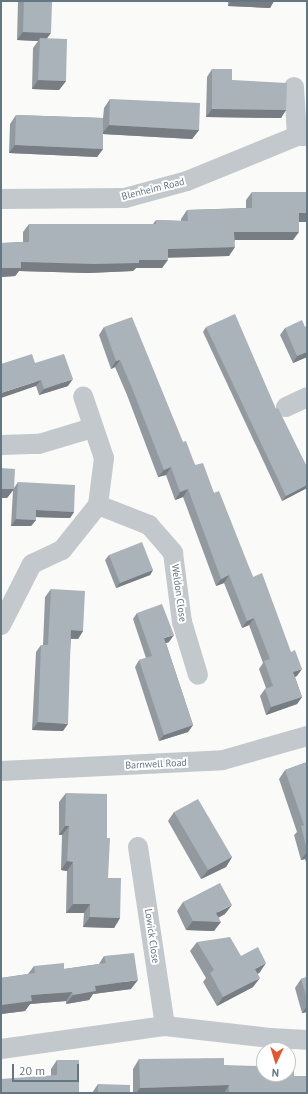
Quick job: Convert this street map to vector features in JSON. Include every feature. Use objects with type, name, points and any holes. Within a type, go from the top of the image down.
[{"type":"street","name":"Blenheim Road","points":[[1,199],[125,198],[188,181],[302,136],[294,86]]},
{"type":"street","points":[[1,625],[32,564],[62,550],[98,505],[104,458],[92,428],[82,396]]},
{"type":"street","points":[[286,407],[307,396]]},
{"type":"street","points":[[1,445],[39,444],[92,428]]},
{"type":"street","name":"Weldon Close","points":[[98,505],[149,525],[173,552],[182,622],[198,675]]},
{"type":"street","name":"Barnwell Road","points":[[1,771],[223,760],[307,736]]},
{"type":"street","name":"Lowick Close","points":[[138,847],[165,1026]]},
{"type":"street","points":[[1,1049],[165,1026],[271,1038],[307,1040]]},
{"type":"building","points":[[24,1],[52,1],[51,33],[23,32]]},
{"type":"building","points":[[40,38],[67,39],[66,81],[38,80]]},
{"type":"building","points":[[212,69],[232,69],[232,80],[287,83],[286,110],[212,109]]},
{"type":"building","points":[[110,99],[200,103],[199,130],[109,125]]},
{"type":"building","points":[[16,115],[103,118],[103,149],[15,145]]},
{"type":"building","points":[[252,192],[307,192],[307,213],[299,213],[299,232],[234,232],[235,247],[168,249],[168,260],[139,260],[139,263],[94,264],[21,262],[21,268],[1,268],[1,243],[29,242],[29,224],[156,224],[156,220],[188,221],[187,210],[252,208]]},
{"type":"building","points":[[235,314],[276,409],[278,408],[307,467],[307,485],[286,496],[206,327]]},
{"type":"building","points":[[132,317],[183,442],[186,441],[195,465],[203,463],[214,493],[219,491],[253,577],[262,573],[291,652],[295,650],[302,669],[293,672],[302,697],[271,707],[265,689],[273,686],[264,661],[270,659],[254,618],[247,621],[229,575],[221,579],[188,489],[180,492],[171,467],[164,470],[132,388],[120,360],[116,361],[104,327]]},
{"type":"building","points":[[302,320],[305,327],[307,326],[307,352],[297,356],[285,328]]},
{"type":"building","points":[[32,354],[35,363],[64,354],[73,379],[44,389],[41,380],[1,393],[1,364]]},
{"type":"building","points":[[1,468],[15,469],[14,489],[1,489]]},
{"type":"building","points":[[18,482],[75,485],[74,512],[36,510],[36,520],[16,519]]},
{"type":"building","points":[[142,542],[153,570],[120,583],[109,555]]},
{"type":"building","points":[[51,589],[85,591],[83,631],[71,630],[68,724],[38,722],[41,645],[48,645]]},
{"type":"building","points":[[162,604],[174,635],[164,638],[193,725],[164,735],[139,660],[152,656],[137,613]]},
{"type":"building","points":[[307,762],[307,850],[301,826],[304,825],[285,770]]},
{"type":"building","points":[[66,793],[107,794],[107,838],[110,838],[108,878],[121,878],[120,918],[90,917],[90,904],[73,904],[73,862],[67,861],[69,826],[65,826]]},
{"type":"building","points":[[198,799],[232,857],[208,870],[174,812]]},
{"type":"building","points":[[220,883],[232,905],[216,913],[221,922],[193,921],[183,902]]},
{"type":"building","points":[[230,937],[241,956],[258,947],[266,963],[255,969],[260,978],[223,997],[210,973],[214,970],[197,942]]},
{"type":"building","points":[[134,953],[138,980],[95,986],[96,991],[73,995],[72,992],[31,995],[32,1001],[2,1005],[1,978],[35,973],[34,966],[64,963],[64,969],[106,963],[104,956]]},
{"type":"building","points":[[307,977],[307,999],[301,979]]},
{"type":"building","points":[[224,1058],[224,1065],[256,1066],[256,1082],[296,1082],[296,1076],[307,1076],[307,1093],[229,1093],[229,1085],[140,1088],[139,1059]]},
{"type":"building","points":[[57,1060],[79,1060],[79,1093],[1,1093],[1,1079],[57,1075]]},
{"type":"building","points":[[98,1084],[130,1085],[130,1093],[98,1093]]}]
